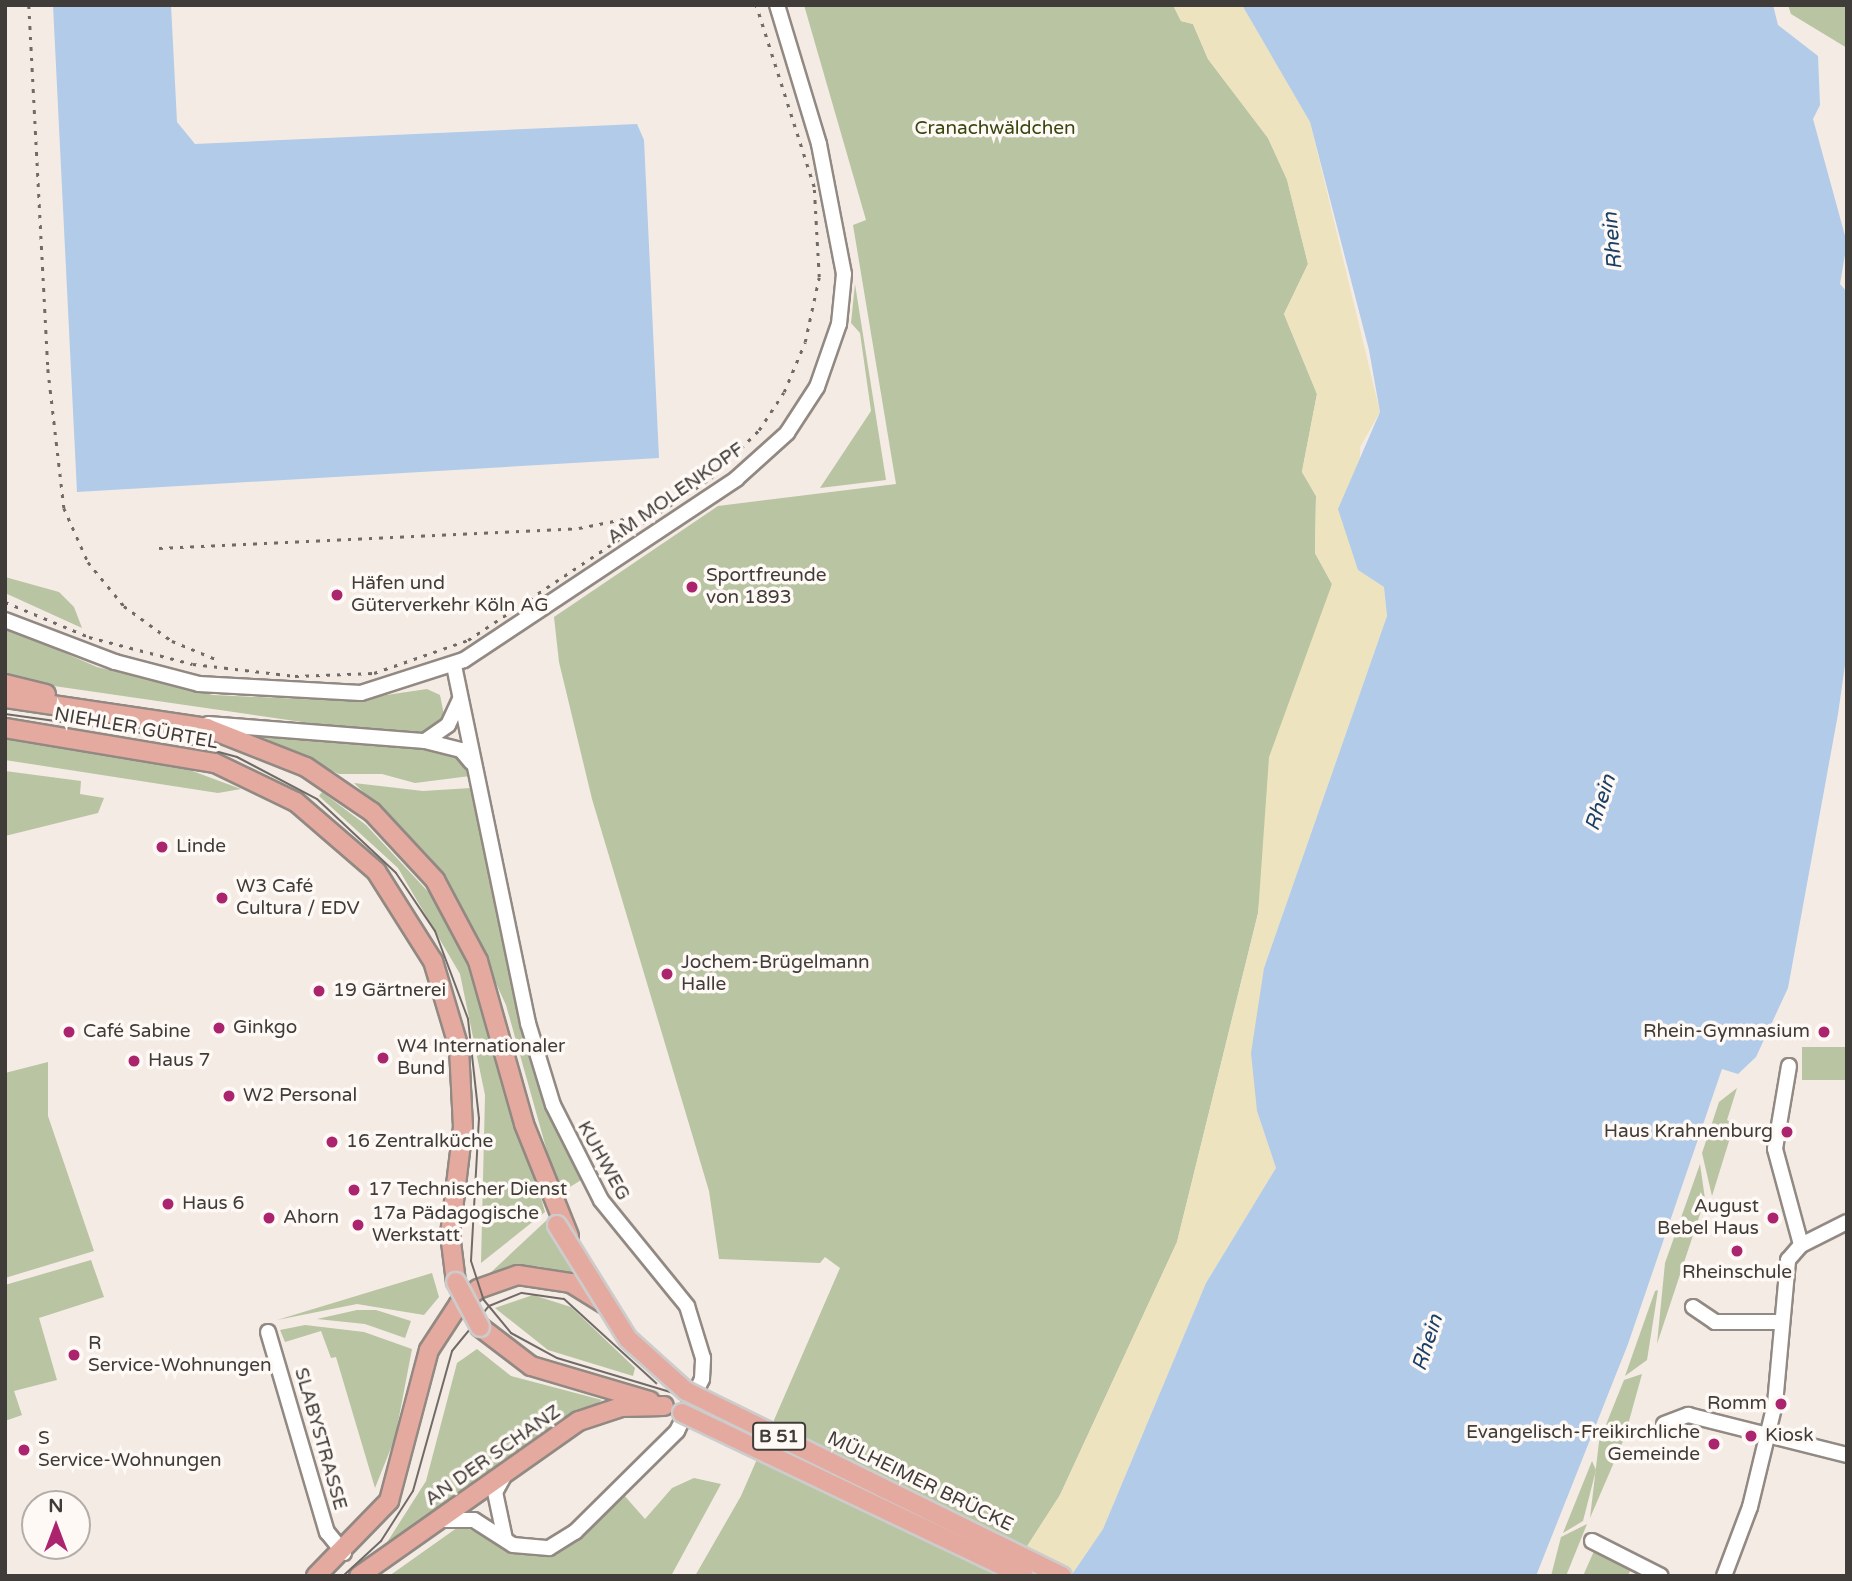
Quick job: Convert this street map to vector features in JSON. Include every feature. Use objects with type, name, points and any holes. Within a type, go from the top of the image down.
[{"type":"main road","points":[[5,684],[106,713]]},
{"type":"main road","name":"NIEHLER GÜRTEL","points":[[5,701],[162,719],[247,741],[302,768],[346,795],[411,850],[462,928],[496,1006],[524,1124],[557,1225]]},
{"type":"main road","name":"NIEHLER GÜRTEL","points":[[5,701],[205,733],[302,768]]},
{"type":"main road","name":"NIEHLER GÜRTEL","points":[[5,729],[169,752],[248,777],[296,802],[352,845],[393,892],[446,995],[464,1100],[450,1234],[456,1282],[480,1327],[531,1366],[643,1402]]},
{"type":"main road","name":"NIEHLER GÜRTEL","points":[[549,1200],[585,1268],[654,1360]]},
{"type":"main road","name":"MÜLHEIMER BRÜCKE","points":[[557,1225],[628,1339],[686,1391],[1062,1576]]},
{"type":"main road","name":"AN DER SCHANZ","points":[[316,1576],[344,1552],[389,1500],[429,1350],[459,1304],[478,1289],[518,1275],[571,1283],[604,1304]]},
{"type":"main road","name":"MÜLHEIMER BRÜCKE","points":[[654,1360],[730,1409],[1072,1576]]},
{"type":"main road","name":"AN DER SCHANZ","points":[[359,1576],[579,1421],[643,1402],[682,1413]]},
{"type":"main road","name":"MÜLHEIMER BRÜCKE","points":[[682,1413],[1024,1576]]},
{"type":"street","name":"AM MOLENKOPF","points":[[5,620],[115,662],[242,689],[361,693],[454,666],[736,479],[787,433],[817,387],[839,324],[840,232],[777,5]]},
{"type":"street","name":"KUHWEG","points":[[440,1520],[474,1520],[527,1550],[549,1548],[575,1532],[677,1431],[702,1379],[702,1341],[694,1319],[590,1184],[538,1062],[454,666]]},
{"type":"street","points":[[425,741],[448,725],[460,699]]},
{"type":"street","points":[[162,719],[425,741],[461,750],[473,763]]},
{"type":"street","points":[[1788,1066],[1775,1149],[1801,1245]]},
{"type":"street","points":[[1724,1576],[1769,1432],[1782,1322],[1785,1270],[1801,1245],[1847,1222]]},
{"type":"street","points":[[1693,1307],[1715,1322],[1782,1322]]},
{"type":"street","name":"SLABYSTRASSE","points":[[268,1332],[327,1532],[344,1552]]},
{"type":"street","points":[[1664,1424],[1688,1415],[1769,1432],[1847,1455]]},
{"type":"street","points":[[505,1475],[495,1492],[506,1540]]},
{"type":"street","points":[[1592,1541],[1641,1572],[1661,1576]]},
{"type":"green space","name":"Cranachwäldchen","points":[[804,5],[1173,5],[1181,21],[1193,24],[1208,59],[1268,138],[1287,179],[1308,264],[1284,314],[1317,394],[1302,472],[1316,496],[1315,553],[1332,584],[1265,853],[1258,913],[1177,1242],[1060,1495],[1008,1576],[695,1576],[741,1496],[840,1268],[825,1257],[820,1263],[719,1259],[709,1191],[592,799],[559,662],[554,617],[718,506],[896,484],[853,225],[866,220]]},
{"type":"green space","points":[[1788,5],[1847,5],[1847,48],[1791,14]]},
{"type":"green space","points":[[855,284],[886,480],[820,488],[871,411],[860,333],[851,323]]},
{"type":"green space","points":[[5,577],[59,592],[74,607],[82,628],[5,593]]},
{"type":"green space","points":[[5,627],[97,667],[213,695],[346,701],[427,689],[440,695],[445,720],[426,735],[378,733],[54,686],[5,674]]},
{"type":"green space","points":[[5,735],[160,759],[241,789],[218,793],[5,760]]},
{"type":"green space","points":[[258,735],[441,749],[461,756],[470,776],[415,783],[382,774],[339,774]]},
{"type":"green space","points":[[5,771],[81,781],[80,794],[104,798],[98,813],[5,836]]},
{"type":"green space","points":[[354,783],[423,791],[471,788],[530,1050],[581,1180],[559,1194],[506,1005],[456,897],[427,854]]},
{"type":"green space","points":[[322,792],[366,825],[433,897],[471,969],[494,1033],[545,1212],[481,1263],[485,1095],[460,974],[398,868],[319,796]]},
{"type":"green space","points":[[1802,1047],[1847,1047],[1847,1080],[1802,1080]]},
{"type":"green space","points":[[48,1062],[48,1116],[94,1251],[5,1278],[5,1073]]},
{"type":"green space","points":[[1737,1088],[1727,1120],[1734,1125],[1712,1196],[1702,1153],[1719,1102]]},
{"type":"green space","points":[[1700,1164],[1705,1199],[1657,1344],[1665,1263]]},
{"type":"green space","points":[[549,1218],[578,1274],[536,1266],[487,1276]]},
{"type":"green space","points":[[91,1260],[104,1297],[39,1318],[57,1380],[14,1391],[22,1415],[5,1421],[5,1285]]},
{"type":"green space","points":[[432,1273],[439,1297],[424,1315],[357,1304],[277,1320]]},
{"type":"green space","points":[[1658,1290],[1647,1360],[1625,1376],[1655,1291]]},
{"type":"green space","points":[[533,1295],[571,1307],[635,1368],[633,1376],[548,1350],[495,1308]]},
{"type":"green space","points":[[357,1310],[376,1310],[411,1321],[405,1338],[365,1324],[317,1319]]},
{"type":"green space","points":[[305,1325],[364,1332],[412,1349],[395,1438],[375,1488],[336,1357],[331,1358],[321,1331],[285,1342],[280,1330]]},
{"type":"green space","points":[[477,1349],[511,1376],[602,1400],[379,1555],[426,1481],[457,1363]]},
{"type":"green space","points":[[1642,1374],[1624,1439],[1590,1518],[1599,1442],[1624,1380]]},
{"type":"green space","points":[[1592,1461],[1596,1470],[1583,1521],[1563,1533]]},
{"type":"green space","points":[[694,1478],[721,1484],[671,1576],[389,1576],[461,1525],[521,1555],[551,1553],[623,1494],[645,1519],[672,1488]]},
{"type":"green space","points":[[1587,1524],[1566,1576],[1551,1576],[1561,1537]]},
{"type":"green space","points":[[1594,1551],[1631,1570],[1627,1576],[1583,1576]]},
{"type":"sand","points":[[1173,5],[1242,5],[1310,122],[1380,412],[1360,447],[1358,570],[1384,587],[1387,616],[1264,968],[1257,1111],[1276,1168],[1206,1283],[1103,1529],[1071,1576],[1008,1576],[1060,1495],[1177,1242],[1258,914],[1269,757],[1332,584],[1315,553],[1316,496],[1302,471],[1317,394],[1284,314],[1308,264],[1287,180],[1268,138],[1208,59],[1193,24],[1181,21]]},
{"type":"water","points":[[53,5],[171,5],[177,122],[195,144],[637,124],[644,140],[659,458],[77,492]]},
{"type":"water","name":"Rhein","points":[[1242,5],[1773,5],[1778,25],[1818,56],[1820,105],[1813,119],[1847,243],[1840,284],[1847,292],[1847,651],[1788,988],[1756,1057],[1738,1074],[1722,1069],[1628,1344],[1536,1576],[1071,1576],[1103,1529],[1206,1283],[1276,1168],[1257,1111],[1251,1053],[1264,968],[1387,616],[1384,587],[1358,570],[1338,509],[1380,412],[1369,350],[1310,122]]},
{"type":"tram line","points":[[5,714],[156,735],[237,757],[317,799],[396,873],[435,931],[468,1019],[479,1118],[471,1261],[483,1299],[511,1333],[557,1358],[684,1396],[1051,1576]]},
{"type":"tram line","points":[[343,1576],[381,1541],[413,1491],[452,1351],[489,1306],[522,1293],[564,1299],[656,1383]]},
{"type":"railway","points":[[29,5],[48,369],[64,508],[88,562],[124,606],[172,641],[220,661]]},
{"type":"railway","points":[[5,602],[89,637],[193,664],[295,676],[374,673],[468,640],[711,478],[759,430],[784,392],[805,342],[819,277],[814,187],[756,5]]},
{"type":"railway","points":[[159,548],[579,528],[649,514]]},
{"type":"place","name":"Sportfreunde von 1893","points":[[692,587]]},
{"type":"place","name":"Häfen und Güterverkehr Köln AG","points":[[337,595]]},
{"type":"place","name":"Linde","points":[[162,847]]},
{"type":"place","name":"W3 Café Cultura / EDV","points":[[222,898]]},
{"type":"place","name":"Jochem-Brügelmann Halle","points":[[667,974]]},
{"type":"place","name":"19 Gärtnerei","points":[[319,991]]},
{"type":"place","name":"Ginkgo","points":[[219,1028]]},
{"type":"place","name":"Café Sabine","points":[[69,1032]]},
{"type":"place","name":"Rhein-Gymnasium","points":[[1824,1032]]},
{"type":"place","name":"W4 Internationaler Bund","points":[[383,1058]]},
{"type":"place","name":"Haus 7","points":[[134,1061]]},
{"type":"place","name":"W2 Personal","points":[[229,1096]]},
{"type":"place","name":"Haus Krahnenburg","points":[[1787,1132]]},
{"type":"place","name":"16 Zentralküche","points":[[332,1142]]},
{"type":"place","name":"17 Technischer Dienst","points":[[354,1190]]},
{"type":"place","name":"Haus 6","points":[[168,1204]]},
{"type":"place","name":"Ahorn","points":[[269,1218]]},
{"type":"place","name":"August Bebel Haus","points":[[1773,1218]]},
{"type":"place","name":"17a Pädagogische Werkstatt","points":[[358,1225]]},
{"type":"place","name":"Rheinschule","points":[[1737,1251]]},
{"type":"place","name":"R Service-Wohnungen","points":[[74,1355]]},
{"type":"place","name":"Romm","points":[[1781,1404]]},
{"type":"place","name":"Kiosk","points":[[1751,1436]]},
{"type":"place","name":"Evangelisch-Freikirchliche Gemeinde","points":[[1714,1444]]},
{"type":"place","name":"S Service-Wohnungen","points":[[24,1450]]}]
